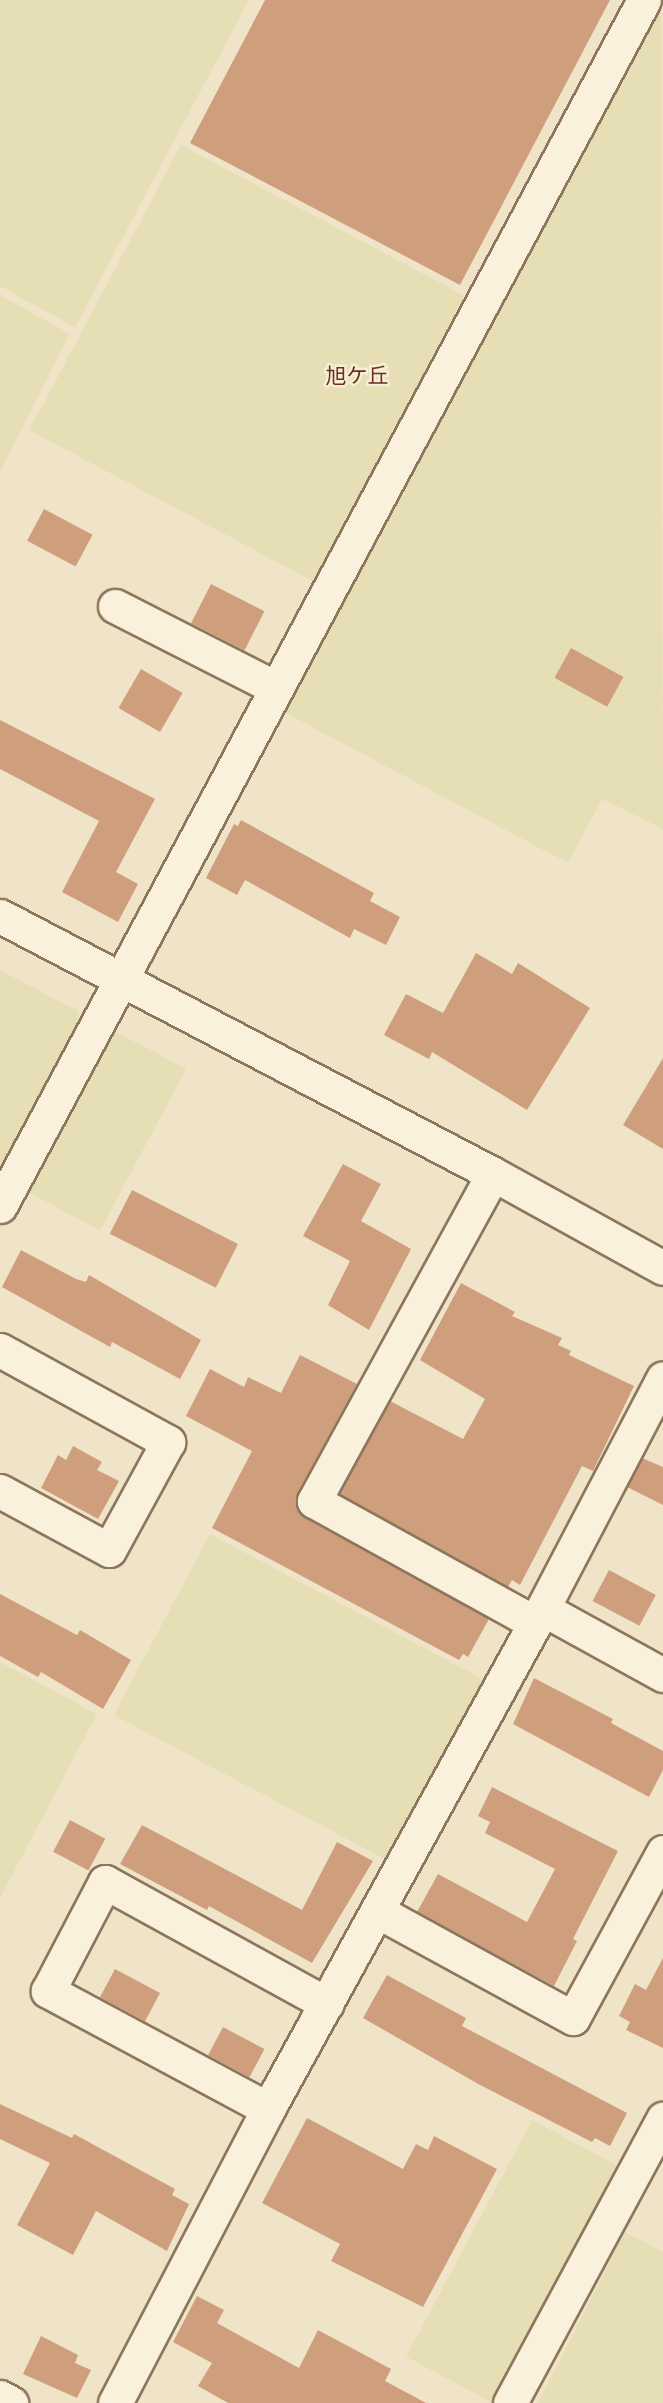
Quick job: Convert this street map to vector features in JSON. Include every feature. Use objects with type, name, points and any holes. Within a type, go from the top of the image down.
[{"type":"street","points":[[0,1206],[644,0]]},
{"type":"street","points":[[115,606],[276,688]]},
{"type":"street","points":[[0,916],[493,1174],[663,1268]]},
{"type":"street","points":[[493,1174],[314,1501],[539,1616],[663,1675]]},
{"type":"street","points":[[0,1350],[168,1442],[109,1550],[0,1491]]},
{"type":"street","points":[[115,2403],[268,2109],[379,1912],[539,1616],[663,1378]]},
{"type":"street","points":[[379,1912],[573,2018],[663,1852]]},
{"type":"street","points":[[268,2109],[48,1991],[105,1882],[327,2004]]},
{"type":"street","points":[[510,2403],[663,2119]]},
{"type":"street","points":[[0,2397],[11,2403]]},
{"type":"shaded area","points":[[0,0],[249,0],[75,327],[0,286]]},
{"type":"shaded area","points":[[661,0],[663,829],[602,799],[568,863],[280,710]]},
{"type":"shaded area","points":[[181,145],[464,296],[313,581],[29,430]]},
{"type":"shaded area","points":[[0,295],[70,334],[0,472]]},
{"type":"shaded area","points":[[0,970],[78,1011],[80,1022],[0,1168]]},
{"type":"shaded area","points":[[111,1029],[186,1069],[100,1230],[25,1191]]},
{"type":"shaded area","points":[[210,1534],[485,1680],[388,1861],[114,1715]]},
{"type":"shaded area","points":[[0,1662],[97,1714],[0,1898]]},
{"type":"shaded area","points":[[532,2120],[620,2167],[495,2403],[406,2357]]},
{"type":"shaded area","points":[[625,2232],[663,2252],[663,2403],[538,2403]]},
{"type":"building","points":[[265,0],[610,0],[460,285],[190,143]]},
{"type":"building","points":[[44,509],[93,535],[76,567],[27,541]]},
{"type":"building","points":[[211,584],[264,611],[244,650],[191,623]]},
{"type":"building","points":[[571,648],[623,677],[607,707],[555,678]]},
{"type":"building","points":[[141,669],[183,693],[160,732],[118,708]]},
{"type":"building","points":[[0,720],[155,799],[116,872],[138,884],[118,922],[62,892],[99,821],[0,769]]},
{"type":"building","points":[[241,820],[374,893],[370,901],[400,917],[386,945],[354,929],[350,938],[245,880],[237,895],[206,878],[234,824],[238,826]]},
{"type":"building","points":[[476,953],[512,974],[518,963],[590,1008],[527,1110],[432,1052],[429,1059],[384,1035],[406,994],[443,1013]]},
{"type":"building","points":[[663,1058],[663,1149],[623,1125]]},
{"type":"building","points":[[343,1164],[381,1184],[361,1221],[411,1249],[369,1330],[328,1305],[350,1261],[303,1236]]},
{"type":"building","points":[[132,1190],[238,1244],[216,1288],[110,1234]]},
{"type":"building","points":[[21,1250],[76,1279],[86,1282],[89,1275],[201,1340],[180,1379],[112,1342],[110,1347],[2,1287]]},
{"type":"building","points":[[461,1283],[515,1312],[512,1316],[562,1338],[558,1345],[571,1351],[569,1355],[634,1386],[593,1471],[582,1466],[520,1585],[512,1580],[508,1587],[339,1494],[390,1401],[463,1439],[485,1399],[420,1360]]},
{"type":"building","points":[[300,1355],[357,1384],[298,1492],[298,1510],[489,1619],[468,1657],[463,1654],[459,1660],[212,1528],[252,1451],[186,1416],[210,1369],[244,1387],[248,1377],[281,1393]]},
{"type":"building","points":[[73,1446],[102,1462],[97,1470],[119,1481],[98,1519],[41,1488],[58,1455],[66,1460]]},
{"type":"building","points":[[642,1458],[663,1467],[663,1505],[627,1487]]},
{"type":"building","points":[[609,1570],[656,1595],[639,1626],[593,1601]]},
{"type":"building","points":[[0,1594],[77,1635],[80,1630],[131,1660],[103,1709],[41,1672],[38,1677],[0,1656]]},
{"type":"building","points":[[534,1678],[613,1719],[611,1723],[663,1751],[663,1770],[649,1797],[513,1724]]},
{"type":"building","points":[[492,1787],[618,1851],[573,1939],[577,1941],[554,1986],[417,1912],[438,1874],[527,1922],[555,1869],[485,1833],[490,1822],[478,1816]]},
{"type":"building","points":[[70,1820],[105,1839],[88,1871],[53,1852]]},
{"type":"building","points":[[142,1825],[302,1910],[337,1842],[373,1861],[312,1963],[209,1906],[207,1910],[120,1864]]},
{"type":"building","points":[[663,1958],[663,2048],[626,2030],[630,2022],[619,2016],[635,1984],[646,1990]]},
{"type":"building","points":[[115,1969],[160,1993],[145,2021],[100,1997]]},
{"type":"building","points":[[387,1975],[466,2018],[462,2026],[627,2113],[610,2146],[595,2138],[592,2142],[480,2085],[363,2018]]},
{"type":"building","points":[[223,2027],[264,2049],[249,2077],[208,2055]]},
{"type":"building","points":[[0,2104],[72,2138],[74,2134],[175,2189],[172,2195],[189,2204],[167,2251],[96,2211],[73,2255],[17,2225],[50,2163],[0,2139]]},
{"type":"building","points":[[307,2118],[403,2169],[416,2144],[428,2150],[434,2136],[497,2169],[423,2307],[331,2261],[340,2244],[262,2203]]},
{"type":"building","points":[[197,2296],[224,2310],[217,2323],[299,2368],[318,2330],[391,2369],[385,2381],[426,2403],[228,2403],[198,2386],[212,2363],[173,2342]]},
{"type":"building","points":[[41,2336],[78,2355],[75,2363],[91,2370],[77,2398],[23,2374]]},
{"type":"district","name":"旭ケ丘","points":[[357,376]]}]
